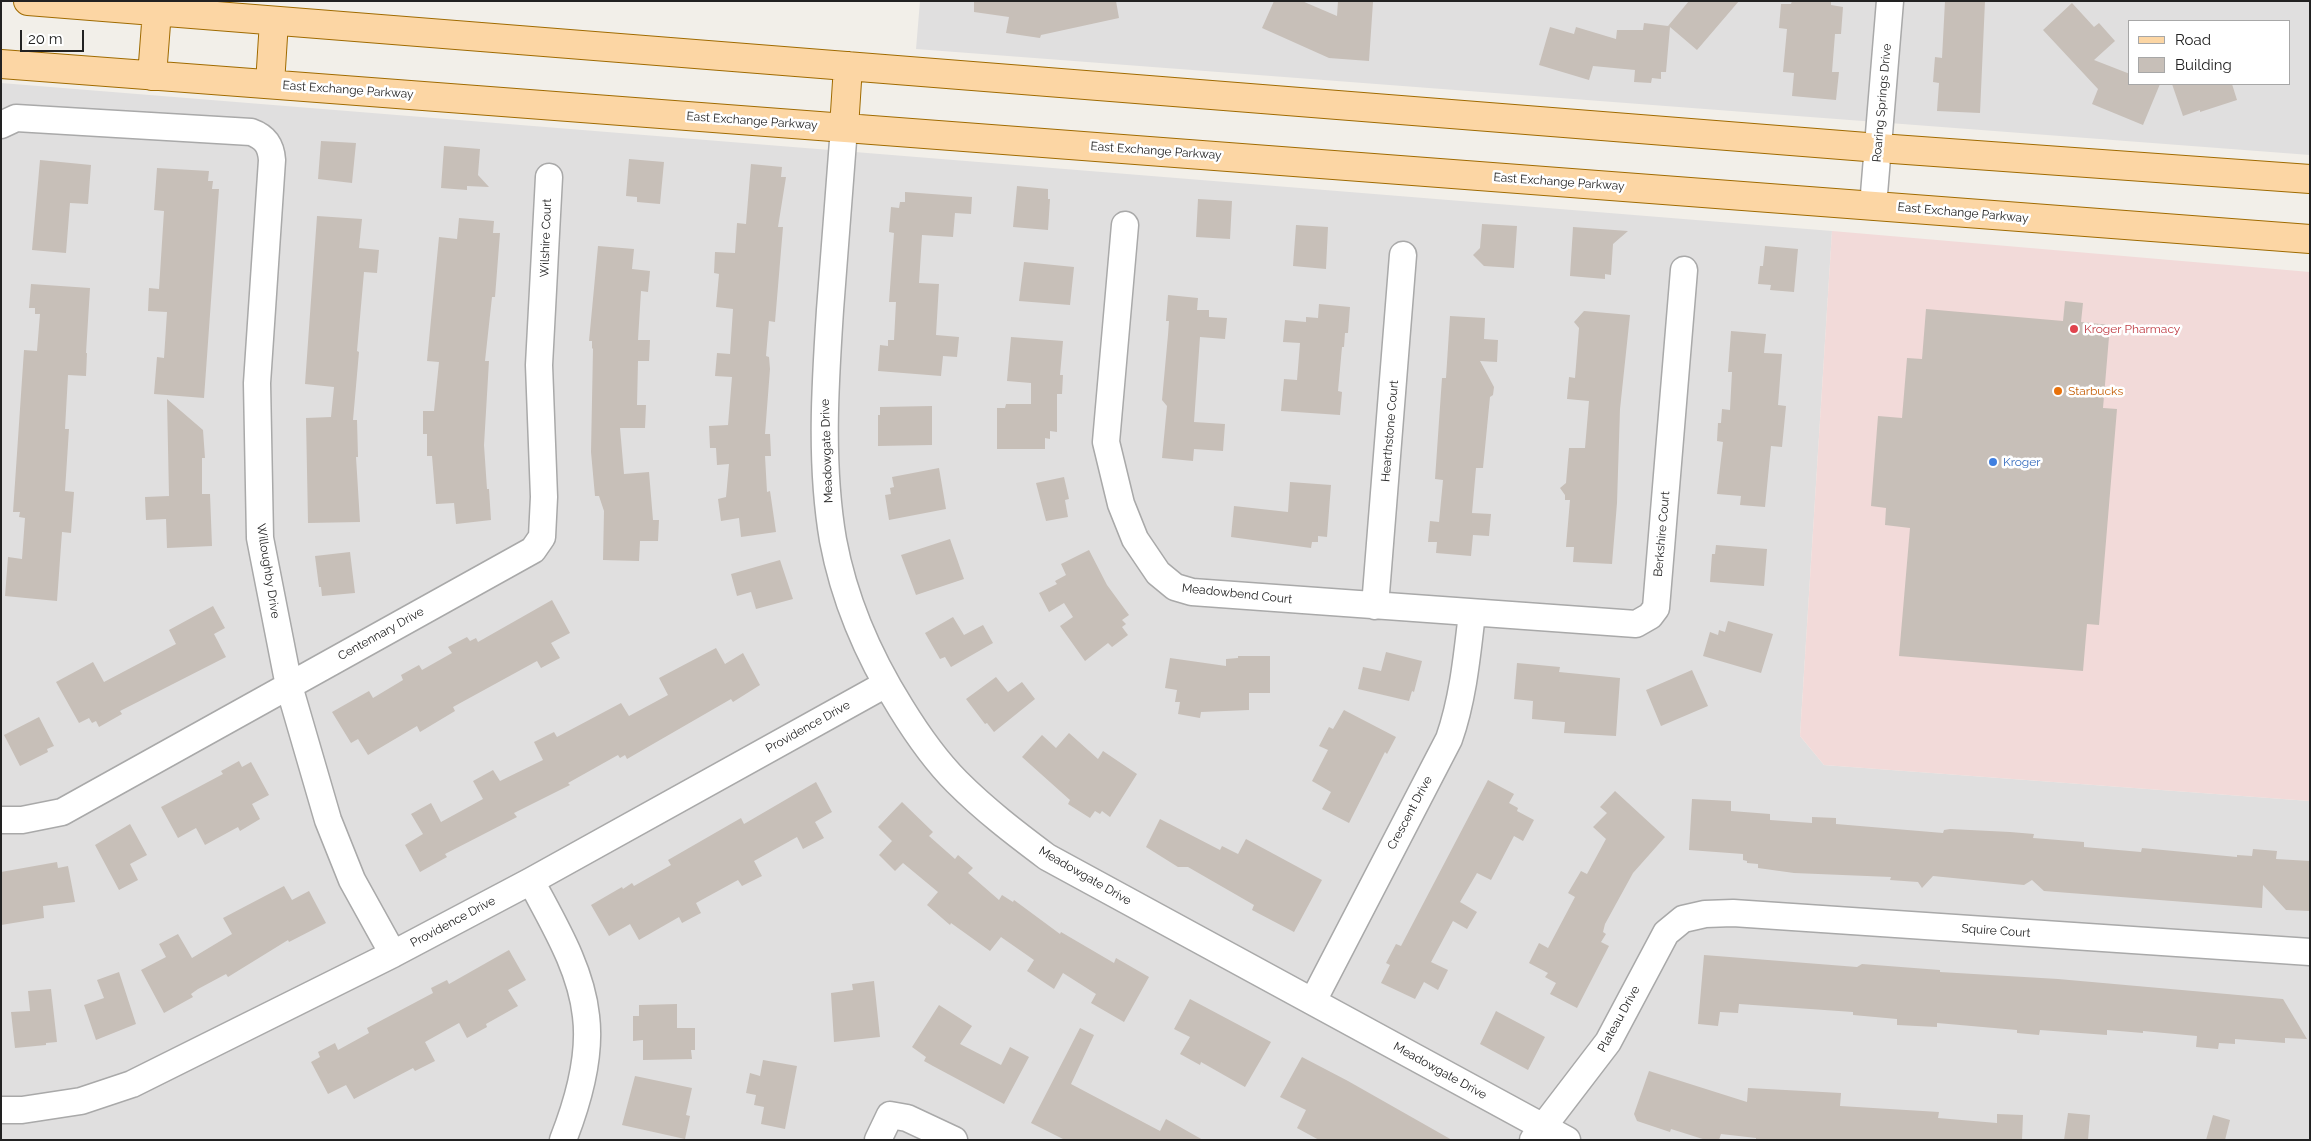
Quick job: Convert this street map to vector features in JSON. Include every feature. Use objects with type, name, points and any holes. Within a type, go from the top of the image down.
[{"type":"main road","points":[[28,1],[1879,148],[2310,180]]},
{"type":"main road","points":[[152,76],[157,12]]},
{"type":"main road","points":[[270,84],[274,21]]},
{"type":"main road","name":"East Exchange Parkway","points":[[1,64],[2310,239]]},
{"type":"main road","points":[[844,128],[848,66]]},
{"type":"street","name":"Roaring Springs Drive","points":[[1873,206],[1890,1]]},
{"type":"street","name":"Willoughby Drive","points":[[2,124],[16,118],[251,132],[264,138],[272,152],[257,383],[260,538],[288,686],[328,820],[352,880],[393,954]]},
{"type":"street","name":"Meadowgate Drive","points":[[844,128],[825,380],[827,489],[834,540],[846,590],[863,638],[886,684],[918,734],[956,780],[999,821],[1047,857],[1312,1001],[1538,1133],[1567,1140]]},
{"type":"street","name":"Wilshire Court","points":[[544,300],[549,177]]},
{"type":"street","name":"Meadowbend Court","points":[[1125,225],[1106,442],[1121,504],[1135,539],[1158,573],[1175,587],[1192,592],[1472,613]]},
{"type":"street","name":"Hearthstone Court","points":[[1375,606],[1404,255]]},
{"type":"street","name":"Berkshire Court","points":[[1472,613],[1636,624],[1650,616],[1656,608],[1684,270]]},
{"type":"street","name":"Centennary Drive","points":[[1,820],[22,820],[62,812],[534,550],[542,537],[544,497],[539,364],[544,300]]},
{"type":"street","name":"Crescent Drive","points":[[1312,1001],[1448,739],[1457,717],[1464,681],[1472,613]]},
{"type":"street","name":"Providence Drive","points":[[1,1110],[22,1110],[82,1101],[132,1084],[393,954],[531,881],[886,684]]},
{"type":"street","points":[[531,881],[563,942],[583,998],[587,1017],[579,1099],[564,1140]]},
{"type":"street","name":"Squire Court","points":[[1683,919],[1705,914],[1733,913],[2310,952]]},
{"type":"street","name":"Plateau Drive","points":[[1538,1133],[1596,1061],[1666,934],[1683,919]]},
{"type":"street","points":[[878,1140],[890,1115],[908,1118],[954,1140]]},
{"type":"shaded area","points":[[920,1],[2310,1],[2310,155],[916,49]]},
{"type":"shaded area","points":[[1,83],[1832,231],[1800,736],[1824,765],[2310,801],[2310,1140],[1,1140]]},
{"type":"shaded area","points":[[1832,231],[2310,272],[2310,801],[1824,765],[1800,736]]},
{"type":"building","points":[[974,1],[1116,1],[1119,18],[1041,35],[1040,38],[1006,33],[1009,17],[974,12]]},
{"type":"building","points":[[1274,1],[1302,1],[1337,16],[1338,1],[1373,2],[1369,61],[1329,58],[1262,28]]},
{"type":"building","points":[[1689,1],[1739,1],[1697,50],[1670,27],[1666,72],[1661,72],[1661,79],[1652,78],[1651,83],[1634,82],[1635,70],[1593,66],[1589,80],[1539,65],[1550,27],[1574,34],[1576,27],[1616,39],[1617,30],[1643,30],[1644,23],[1668,26]]},
{"type":"building","points":[[1792,1],[1831,1],[1831,5],[1843,7],[1841,34],[1835,34],[1832,72],[1839,72],[1836,100],[1792,96],[1794,73],[1783,72],[1787,29],[1779,28],[1781,4],[1791,4]]},
{"type":"building","points":[[1945,1],[1985,1],[1980,113],[1937,111],[1939,83],[1933,82],[1935,57],[1942,58]]},
{"type":"building","points":[[2072,3],[2094,27],[2099,23],[2115,41],[2094,60],[2128,73],[2128,85],[2160,85],[2143,125],[2092,104],[2098,89],[2043,30]]},
{"type":"building","points":[[2172,85],[2232,85],[2237,100],[2183,116]]},
{"type":"building","points":[[321,141],[356,143],[352,183],[318,179]]},
{"type":"building","points":[[444,146],[480,149],[478,175],[489,187],[467,186],[467,190],[441,188]]},
{"type":"building","points":[[629,159],[664,162],[660,204],[637,202],[637,197],[626,196]]},
{"type":"building","points":[[40,160],[91,165],[88,204],[70,203],[66,253],[32,250]]},
{"type":"building","points":[[751,164],[782,167],[781,177],[786,177],[778,227],[783,227],[775,322],[769,321],[766,356],[769,357],[770,369],[765,434],[770,434],[771,456],[765,456],[767,492],[770,491],[776,532],[741,537],[739,518],[721,521],[718,499],[726,497],[729,464],[717,465],[716,448],[710,448],[709,426],[728,425],[732,377],[715,376],[717,353],[730,354],[733,309],[716,307],[719,274],[714,273],[715,252],[735,253],[737,223],[746,224]]},
{"type":"building","points":[[157,168],[209,171],[208,181],[213,181],[212,189],[219,189],[204,398],[154,394],[157,357],[164,358],[167,312],[148,311],[149,288],[159,289],[164,211],[154,210]]},
{"type":"building","points":[[1017,186],[1048,189],[1048,199],[1050,199],[1048,230],[1013,227]]},
{"type":"building","points":[[905,192],[972,197],[971,214],[955,213],[953,237],[922,235],[919,283],[939,284],[936,335],[959,337],[957,357],[943,356],[941,376],[878,371],[880,345],[888,346],[888,340],[894,340],[896,302],[889,302],[894,233],[889,232],[891,207],[899,208],[900,202],[905,202]]},
{"type":"building","points":[[1198,199],[1232,201],[1230,239],[1196,237]]},
{"type":"building","points":[[317,216],[362,219],[359,248],[379,250],[377,273],[364,272],[357,351],[359,352],[353,420],[357,420],[358,457],[356,457],[360,522],[308,523],[306,418],[331,417],[334,387],[305,384]]},
{"type":"building","points":[[459,218],[494,221],[493,233],[500,233],[495,297],[492,297],[485,361],[489,361],[484,445],[491,520],[456,524],[454,503],[436,504],[432,456],[427,456],[427,434],[423,434],[423,411],[434,411],[439,362],[427,361],[439,237],[457,239]]},
{"type":"building","points":[[1482,224],[1517,226],[1514,268],[1484,266],[1473,255],[1480,248]]},
{"type":"building","points":[[1296,225],[1328,227],[1326,269],[1293,266]]},
{"type":"building","points":[[1573,227],[1628,231],[1613,244],[1611,275],[1605,274],[1605,279],[1570,276]]},
{"type":"building","points":[[598,246],[634,249],[632,269],[650,271],[648,292],[641,291],[638,340],[650,340],[649,361],[638,361],[637,405],[646,405],[645,428],[620,428],[624,474],[649,472],[653,520],[659,520],[658,541],[640,541],[639,561],[603,560],[604,511],[599,496],[595,496],[591,452],[593,349],[592,341],[589,341]]},
{"type":"building","points":[[1765,246],[1798,249],[1794,292],[1770,290],[1771,285],[1758,284],[1760,266],[1763,266]]},
{"type":"building","points":[[1024,262],[1074,267],[1070,305],[1019,301]]},
{"type":"building","points":[[31,284],[90,288],[86,376],[68,375],[65,429],[69,429],[65,491],[74,492],[71,533],[62,532],[57,601],[5,596],[8,557],[22,559],[25,518],[19,517],[20,512],[13,512],[24,350],[37,351],[40,314],[35,314],[35,308],[29,308]]},
{"type":"building","points":[[1168,295],[1198,298],[1197,310],[1209,310],[1209,317],[1227,318],[1225,339],[1200,337],[1194,422],[1225,424],[1223,451],[1194,449],[1193,461],[1162,458],[1167,406],[1162,400],[1169,321],[1166,321]]},
{"type":"building","name":"Kroger","points":[[2065,301],[2083,303],[2081,322],[2110,325],[2103,408],[2117,409],[2099,625],[2087,624],[2083,671],[1899,656],[1910,528],[1885,525],[1886,508],[1871,506],[1878,416],[1902,418],[1907,358],[1922,359],[1926,309],[2063,321]]},
{"type":"building","points":[[1319,304],[1350,307],[1348,333],[1345,333],[1344,347],[1342,347],[1338,391],[1342,392],[1340,415],[1281,411],[1284,379],[1297,380],[1300,343],[1283,342],[1285,320],[1306,322],[1306,317],[1318,318]]},
{"type":"building","points":[[1584,311],[1630,315],[1620,409],[1617,503],[1612,564],[1573,562],[1574,547],[1566,547],[1570,500],[1565,500],[1565,495],[1560,488],[1566,483],[1569,448],[1585,448],[1589,401],[1567,399],[1569,377],[1575,378],[1579,328],[1574,322]]},
{"type":"building","points":[[1450,316],[1485,318],[1484,339],[1498,340],[1497,362],[1480,361],[1494,387],[1493,395],[1490,397],[1483,468],[1476,468],[1472,513],[1491,514],[1489,536],[1473,535],[1471,556],[1436,553],[1437,542],[1428,542],[1430,521],[1439,522],[1443,480],[1435,479],[1442,378],[1446,378]]},
{"type":"building","points":[[1731,331],[1766,334],[1764,353],[1782,354],[1778,405],[1786,406],[1782,447],[1771,446],[1765,507],[1740,505],[1741,496],[1717,494],[1723,442],[1717,441],[1718,423],[1721,423],[1722,409],[1730,410],[1732,372],[1728,372]]},
{"type":"building","points":[[1011,337],[1063,341],[1060,375],[1063,375],[1062,394],[1057,394],[1057,432],[1050,431],[1050,439],[1045,438],[1045,449],[997,449],[997,408],[1005,408],[1006,404],[1031,404],[1031,383],[1007,381]]},
{"type":"building","points":[[167,399],[203,430],[205,458],[202,458],[202,494],[210,494],[212,546],[167,548],[166,519],[146,520],[145,497],[169,496]]},
{"type":"building","points":[[932,406],[932,445],[878,446],[878,415],[880,415],[880,407]]},
{"type":"building","points":[[939,468],[946,509],[889,520],[885,495],[891,494],[890,488],[894,487],[892,477]]},
{"type":"building","points":[[1064,477],[1069,499],[1065,500],[1068,517],[1046,521],[1036,483]]},
{"type":"building","points":[[1290,482],[1331,485],[1327,537],[1318,536],[1318,542],[1312,542],[1311,548],[1231,537],[1234,506],[1288,512]]},
{"type":"building","points":[[950,539],[964,579],[916,595],[901,555]]},
{"type":"building","points":[[1716,545],[1767,549],[1764,586],[1710,582],[1712,554],[1715,554]]},
{"type":"building","points":[[1089,550],[1107,585],[1129,615],[1122,620],[1126,624],[1122,627],[1128,635],[1112,647],[1108,643],[1085,661],[1060,626],[1073,617],[1064,603],[1049,612],[1039,593],[1057,584],[1055,581],[1066,575],[1061,564]]},
{"type":"building","points":[[350,552],[355,593],[322,596],[315,556]]},
{"type":"building","points":[[780,560],[793,599],[756,609],[751,592],[737,596],[731,574]]},
{"type":"building","points":[[552,600],[570,633],[551,643],[560,658],[541,668],[537,661],[453,707],[455,711],[420,732],[417,726],[368,755],[358,739],[351,743],[332,712],[369,691],[373,698],[403,680],[401,675],[419,665],[422,670],[452,653],[448,647],[467,637],[470,641],[476,638],[478,642]]},
{"type":"building","points":[[213,606],[225,628],[214,634],[226,657],[120,711],[122,714],[99,727],[96,721],[92,723],[89,718],[79,723],[56,682],[93,662],[104,682],[176,644],[169,630]]},
{"type":"building","points":[[953,617],[964,635],[983,625],[993,643],[951,667],[945,657],[940,659],[925,633]]},
{"type":"building","points":[[1728,621],[1773,634],[1761,673],[1703,656],[1710,632],[1718,635],[1719,630],[1725,632]]},
{"type":"building","points":[[716,648],[725,664],[743,653],[760,685],[733,702],[731,699],[627,759],[625,755],[620,758],[618,755],[568,783],[570,785],[514,813],[517,817],[445,854],[447,857],[420,872],[405,845],[423,834],[411,814],[431,803],[441,822],[483,799],[473,781],[493,770],[500,781],[543,760],[534,742],[554,732],[557,737],[621,703],[629,716],[668,695],[659,678]]},
{"type":"building","points":[[1386,652],[1422,661],[1414,692],[1412,691],[1409,701],[1358,689],[1363,667],[1381,671]]},
{"type":"building","points":[[1238,656],[1270,656],[1270,693],[1249,693],[1249,710],[1201,712],[1200,718],[1178,714],[1180,702],[1175,702],[1177,690],[1165,688],[1170,658],[1226,666],[1226,659],[1238,658]]},
{"type":"building","points":[[1517,663],[1560,667],[1559,672],[1620,678],[1616,736],[1564,733],[1565,722],[1532,719],[1533,701],[1514,699]]},
{"type":"building","points":[[1692,670],[1708,706],[1661,726],[1646,690]]},
{"type":"building","points":[[996,677],[1008,692],[1022,682],[1035,699],[994,732],[987,723],[985,724],[966,699]]},
{"type":"building","points":[[1344,710],[1396,737],[1387,754],[1385,752],[1349,823],[1322,809],[1331,792],[1312,781],[1328,750],[1319,746],[1329,727],[1333,729]]},
{"type":"building","points":[[39,717],[54,746],[47,749],[48,752],[20,766],[4,735]]},
{"type":"building","points":[[1069,733],[1098,759],[1103,751],[1137,774],[1110,817],[1102,811],[1100,814],[1095,811],[1090,818],[1068,804],[1070,800],[1022,757],[1042,735],[1056,748]]},
{"type":"building","points":[[239,761],[242,767],[251,762],[269,795],[252,804],[260,819],[240,831],[238,827],[205,845],[196,828],[178,838],[161,807],[223,774],[221,771]]},
{"type":"building","points":[[1488,780],[1514,794],[1509,803],[1518,808],[1517,811],[1534,820],[1523,841],[1514,836],[1491,880],[1477,873],[1460,902],[1477,912],[1467,929],[1453,921],[1431,962],[1448,970],[1438,990],[1424,982],[1415,999],[1381,983],[1390,965],[1386,963],[1396,944],[1401,946]]},
{"type":"building","points":[[816,782],[832,812],[815,822],[824,838],[803,849],[797,837],[754,861],[762,876],[742,886],[738,880],[696,903],[701,913],[682,923],[679,917],[639,940],[630,924],[609,936],[591,905],[622,887],[623,889],[632,883],[634,886],[671,865],[668,860],[741,818],[744,824]]},
{"type":"building","points":[[1615,791],[1665,837],[1633,873],[1605,924],[1603,932],[1606,934],[1601,942],[1609,946],[1577,1008],[1550,994],[1556,983],[1545,977],[1548,973],[1529,963],[1539,943],[1548,948],[1575,897],[1568,893],[1581,871],[1587,874],[1606,839],[1593,827],[1607,813],[1600,807]]},
{"type":"building","points":[[1692,799],[1731,801],[1731,811],[1770,814],[1770,820],[1812,823],[1812,817],[1836,818],[1836,824],[1943,833],[1944,830],[1950,829],[2034,834],[2033,838],[2084,842],[2084,847],[2141,852],[2142,848],[2237,857],[2237,855],[2252,856],[2253,849],[2277,851],[2276,859],[2310,861],[2310,911],[2286,910],[2263,885],[2262,908],[2044,891],[2032,880],[2024,885],[1933,876],[1922,888],[1918,882],[1890,880],[1891,877],[1794,873],[1758,868],[1758,864],[1747,863],[1747,861],[1743,860],[1743,854],[1689,850]]},
{"type":"building","points":[[902,802],[933,832],[929,836],[955,859],[958,855],[973,868],[968,873],[999,900],[1002,895],[1013,902],[1014,900],[1060,934],[1061,932],[1114,963],[1116,958],[1149,977],[1124,1022],[1091,1003],[1096,994],[1063,973],[1054,989],[1027,971],[1034,960],[1001,937],[990,951],[951,923],[950,925],[927,905],[938,892],[903,863],[895,871],[879,855],[892,841],[878,827]]},
{"type":"building","points":[[1160,819],[1220,850],[1222,846],[1238,854],[1246,839],[1322,880],[1294,932],[1252,910],[1254,905],[1188,867],[1178,867],[1146,847]]},
{"type":"building","points":[[130,824],[147,855],[130,864],[138,880],[119,890],[95,845]]},
{"type":"building","points":[[57,862],[58,868],[68,866],[75,902],[43,906],[44,918],[1,925],[1,872]]},
{"type":"building","points":[[284,886],[292,900],[309,891],[326,923],[289,942],[288,940],[228,977],[226,974],[198,989],[191,994],[193,997],[164,1013],[141,970],[166,957],[159,944],[178,934],[192,958],[232,934],[223,918]]},
{"type":"building","points":[[509,950],[526,980],[508,990],[518,1006],[486,1024],[487,1027],[467,1038],[459,1023],[425,1042],[435,1061],[415,1071],[413,1068],[354,1099],[346,1085],[328,1094],[311,1062],[320,1057],[318,1052],[335,1043],[338,1050],[369,1033],[367,1028],[433,993],[431,988],[447,980],[449,984]]},
{"type":"building","points":[[1704,955],[1857,967],[1862,964],[1940,970],[1940,972],[2058,979],[2283,999],[2307,1039],[2285,1038],[2285,1043],[2235,1039],[2235,1044],[2219,1043],[2218,1049],[2196,1047],[2197,1036],[2107,1030],[2107,1035],[2040,1030],[2039,1035],[2017,1033],[2017,1030],[1937,1023],[1937,1027],[1897,1025],[1897,1019],[1853,1015],[1853,1012],[1739,1004],[1738,1013],[1720,1012],[1718,1026],[1698,1024]]},
{"type":"building","points":[[119,972],[136,1024],[96,1040],[84,1005],[104,998],[97,980]]},
{"type":"building","points":[[874,981],[880,1037],[834,1042],[831,993],[853,990],[852,984]]},
{"type":"building","points":[[51,989],[57,1042],[15,1048],[11,1012],[30,1011],[28,991]]},
{"type":"building","points":[[1190,999],[1271,1042],[1245,1087],[1201,1062],[1200,1065],[1180,1054],[1190,1037],[1174,1029]]},
{"type":"building","points":[[677,1004],[677,1028],[695,1028],[695,1050],[691,1050],[692,1059],[643,1060],[643,1040],[633,1041],[633,1016],[639,1016],[639,1005]]},
{"type":"building","points":[[939,1005],[972,1026],[960,1044],[1001,1065],[1010,1047],[1029,1057],[1004,1104],[924,1061],[926,1057],[912,1047]]},
{"type":"building","points":[[1496,1011],[1545,1037],[1528,1070],[1480,1044]]},
{"type":"building","points":[[1080,1028],[1094,1035],[1071,1084],[1160,1131],[1166,1119],[1203,1140],[1065,1140],[1031,1123]]},
{"type":"building","points":[[1302,1057],[1452,1140],[1319,1140],[1297,1128],[1306,1110],[1280,1097]]},
{"type":"building","points":[[763,1060],[797,1066],[785,1129],[761,1124],[764,1107],[754,1105],[756,1095],[746,1093],[750,1073],[760,1076]]},
{"type":"building","points":[[1649,1071],[1747,1102],[1748,1088],[1841,1093],[1840,1106],[1939,1112],[1938,1118],[1997,1123],[1997,1114],[2023,1115],[2022,1140],[1756,1140],[1756,1138],[1721,1134],[1719,1140],[1706,1140],[1671,1129],[1670,1132],[1637,1121],[1634,1114]]},
{"type":"building","points":[[635,1076],[692,1088],[686,1115],[690,1116],[685,1139],[622,1125]]},
{"type":"building","points":[[2068,1113],[2090,1115],[2088,1140],[2064,1140]]},
{"type":"building","points":[[2213,1115],[2230,1120],[2225,1140],[2206,1140]]},
{"type":"place","name":"Kroger Pharmacy","points":[[2074,329]]},
{"type":"place","name":"Starbucks","points":[[2058,391]]},
{"type":"place","name":"Kroger","points":[[1993,462]]}]
